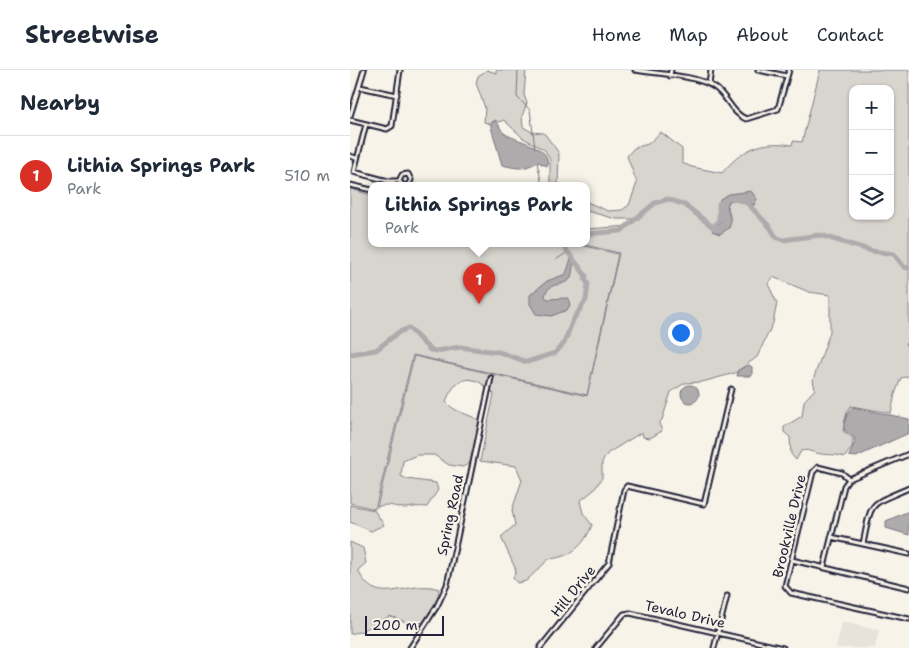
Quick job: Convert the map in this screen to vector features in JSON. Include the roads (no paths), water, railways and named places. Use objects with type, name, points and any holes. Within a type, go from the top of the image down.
[{"type":"street","points":[[364,70],[350,118],[387,129],[392,126],[400,70]]},
{"type":"street","points":[[635,70],[660,72],[670,76],[709,84],[720,92],[742,118],[751,119],[778,109],[789,70]]},
{"type":"street","points":[[670,76],[671,70]]},
{"type":"street","points":[[709,84],[711,70]]},
{"type":"street","points":[[758,70],[788,76]]},
{"type":"street","points":[[360,87],[397,95]]},
{"type":"street","points":[[366,124],[353,168],[357,174],[388,181],[399,181],[401,175],[408,174],[410,182]]},
{"type":"street","points":[[350,156],[356,158]]},
{"type":"street","points":[[350,185],[368,189]]},
{"type":"street","name":"Spring Road","points":[[410,648],[438,606],[447,585],[491,378]]},
{"type":"street","name":"Hill Drive","points":[[540,648],[609,563],[624,490],[628,486],[704,504],[731,389]]},
{"type":"street","points":[[824,566],[841,491],[849,479],[909,454]]},
{"type":"street","name":"Brookville Drive","points":[[849,479],[842,473],[815,469],[785,586],[791,593],[909,619]]},
{"type":"street","points":[[863,544],[870,508],[875,503],[909,488]]},
{"type":"street","points":[[831,537],[909,554]]},
{"type":"street","points":[[792,560],[824,566],[909,588]]},
{"type":"street","points":[[714,648],[727,596]]},
{"type":"street","name":"Tevalo Drive","points":[[596,648],[624,614],[630,613],[783,648]]},
{"type":"waterway","points":[[518,70],[517,97],[530,110],[535,148]]},
{"type":"waterway","points":[[537,162],[541,182]]},
{"type":"waterway","points":[[590,234],[621,231],[655,203],[668,199],[685,205],[714,228],[719,219],[719,204],[729,197],[747,203],[770,227],[776,237],[783,240],[820,235],[872,251],[894,254],[904,267],[909,268]]},
{"type":"waterway","points":[[350,354],[376,350],[399,332],[409,328],[430,350],[436,351],[460,347],[499,352],[527,362],[555,353],[564,343],[573,320],[586,300],[588,284],[585,279],[586,276],[565,247]]},
{"type":"waterway","points":[[557,259],[568,252]]},
{"type":"place","name":"Lithia Springs Park","points":[[479,304]]}]
